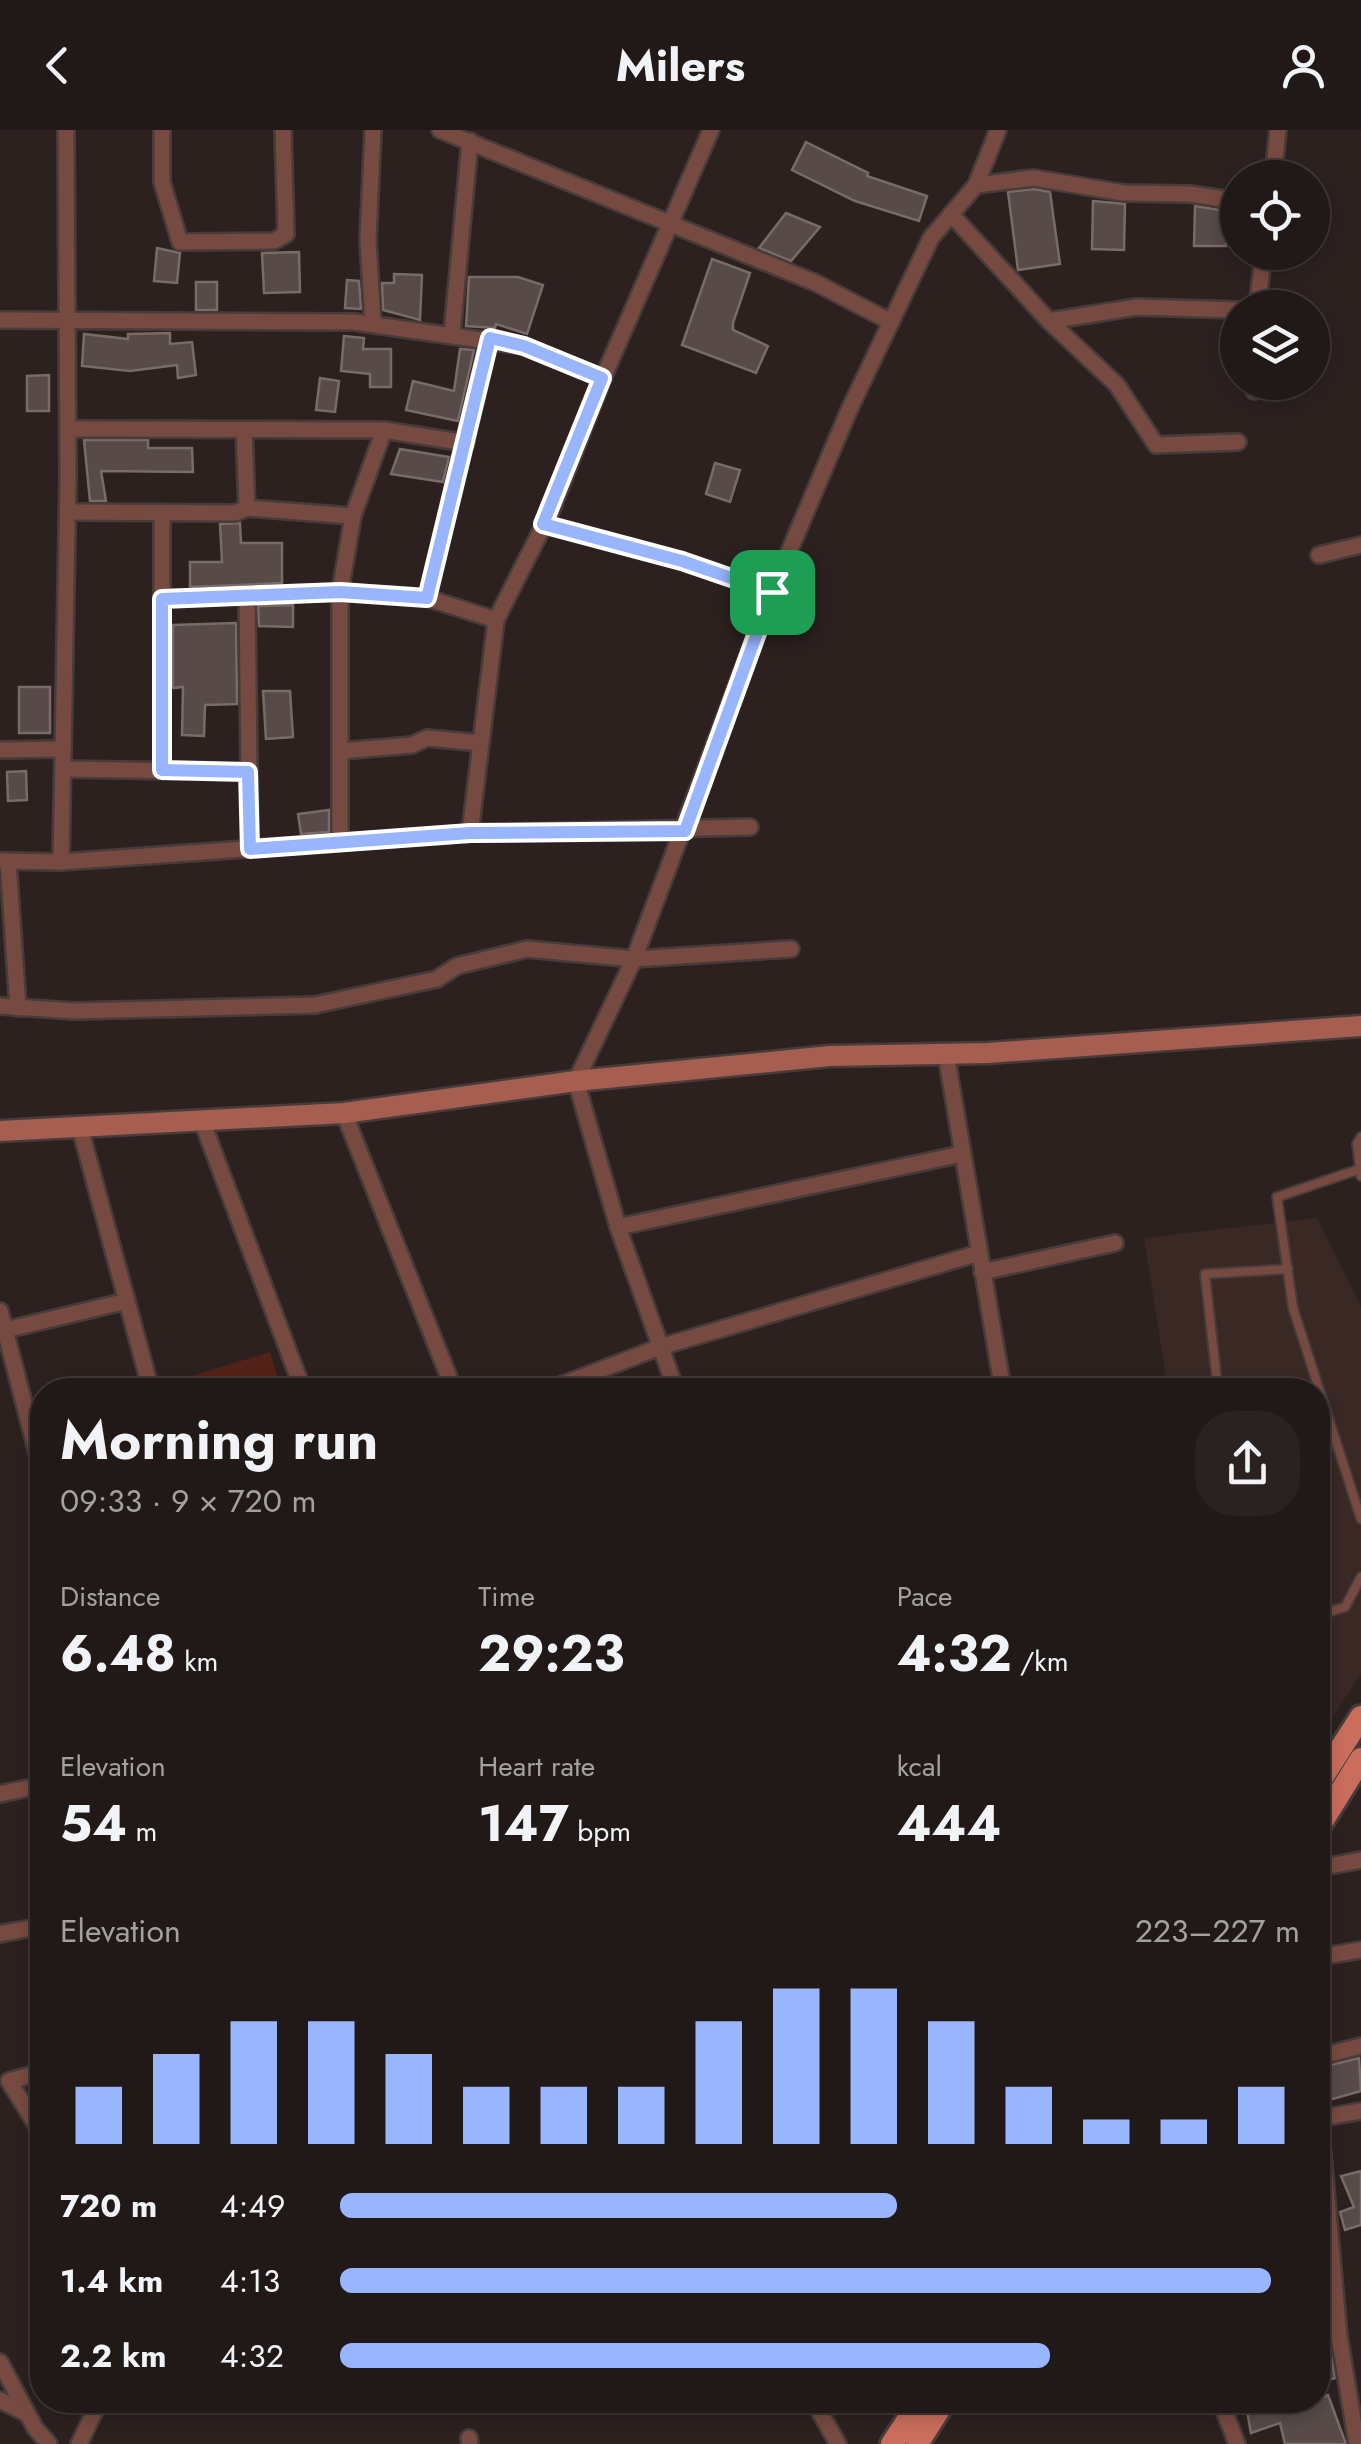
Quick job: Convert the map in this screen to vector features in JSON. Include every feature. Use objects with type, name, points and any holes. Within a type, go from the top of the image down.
[{"type":"main road","points":[[1330,1765],[1361,1717]]},
{"type":"main road","points":[[1330,1809],[1361,1759]]},
{"type":"main road","points":[[892,2444],[912,2413]]},
{"type":"main road","points":[[917,2444],[937,2413]]},
{"type":"street","points":[[61,862],[68,512],[66,130]]},
{"type":"street","points":[[162,130],[162,182],[180,242],[274,241],[286,234],[283,130]]},
{"type":"street","points":[[372,324],[368,240],[373,130]]},
{"type":"street","points":[[440,130],[816,283],[891,322]]},
{"type":"street","points":[[470,833],[496,620],[543,524],[711,130]]},
{"type":"street","points":[[1275,160],[1278,130]]},
{"type":"street","points":[[672,1378],[618,1228],[576,1081],[634,959],[772,592],[931,238],[976,185],[991,133]]},
{"type":"street","points":[[452,334],[470,141]]},
{"type":"street","points":[[976,185],[1034,178],[1124,193],[1220,198]]},
{"type":"street","points":[[951,214],[1049,320],[1116,385],[1156,445],[1238,442]]},
{"type":"street","points":[[1049,320],[1137,307],[1220,309]]},
{"type":"street","points":[[0,320],[372,324],[490,338],[524,346],[602,378]]},
{"type":"street","points":[[427,598],[490,338]]},
{"type":"street","points":[[68,430],[384,430],[466,443]]},
{"type":"street","points":[[244,430],[247,508]]},
{"type":"street","points":[[340,843],[340,592],[353,516],[384,430]]},
{"type":"street","points":[[68,512],[234,513],[247,508],[353,516]]},
{"type":"street","points":[[162,512],[162,770]]},
{"type":"street","points":[[543,524],[682,561],[772,592]]},
{"type":"street","points":[[1319,554],[1361,545]]},
{"type":"street","points":[[162,599],[340,592],[427,598],[496,620]]},
{"type":"street","points":[[247,597],[250,849]]},
{"type":"street","points":[[341,751],[412,745],[427,738],[481,743]]},
{"type":"street","points":[[0,750],[63,749]]},
{"type":"street","points":[[63,769],[248,772]]},
{"type":"street","points":[[18,1008],[4,861],[61,862],[470,833],[750,827]]},
{"type":"street","points":[[0,1006],[193,1010],[315,1005],[437,980],[457,966],[527,949],[634,959],[791,948]]},
{"type":"street","points":[[0,1131],[344,1113],[576,1081],[830,1056],[946,1054],[1361,1026]]},
{"type":"street","points":[[946,1054],[1001,1378]]},
{"type":"street","points":[[344,1113],[449,1378]]},
{"type":"street","points":[[202,1121],[298,1378]]},
{"type":"street","points":[[80,1128],[148,1378]]},
{"type":"street","points":[[618,1228],[962,1154]]},
{"type":"street","points":[[982,1272],[1115,1243]]},
{"type":"street","points":[[579,1378],[660,1346],[978,1254]]},
{"type":"street","points":[[5,1330],[127,1301]]},
{"type":"street","points":[[0,1311],[30,1426]]},
{"type":"street","points":[[0,1794],[30,1788]]},
{"type":"street","points":[[1330,1866],[1361,1860]]},
{"type":"street","points":[[0,1934],[30,1928]]},
{"type":"street","points":[[1330,1956],[1361,1950]]},
{"type":"street","points":[[1330,2053],[1361,2046]]},
{"type":"street","points":[[30,2076],[10,2082],[30,2114]]},
{"type":"street","points":[[1330,2116],[1361,2111]]},
{"type":"street","points":[[1330,2251],[1356,2444]]},
{"type":"street","points":[[0,2362],[26,2413],[49,2444]]},
{"type":"street","points":[[0,2400],[26,2413]]},
{"type":"street","points":[[78,2444],[94,2413]]},
{"type":"street","points":[[821,2413],[838,2444]]},
{"type":"street","points":[[1225,2413],[1237,2444]]},
{"type":"lane","points":[[1316,1378],[1294,1308],[1278,1197],[1361,1172],[1357,1144],[1361,1137]]},
{"type":"lane","points":[[1217,1378],[1206,1274],[1288,1269]]},
{"type":"lane","points":[[1330,1421],[1361,1519]]},
{"type":"lane","points":[[1330,1611],[1345,1607],[1361,1577]]},
{"type":"shaded area","points":[[1317,1218],[1361,1307],[1361,1674],[1330,1721],[1330,1378],[1166,1378],[1144,1238]]},
{"type":"shaded area","points":[[270,1352],[278,1378],[185,1378]]},
{"type":"building","points":[[806,142],[868,173],[867,176],[927,196],[919,221],[855,201],[792,170]]},
{"type":"building","points":[[1008,192],[1050,192],[1060,264],[1018,270]]},
{"type":"building","points":[[1093,201],[1125,204],[1124,250],[1092,249]]},
{"type":"building","points":[[1195,206],[1220,210],[1220,246],[1194,246]]},
{"type":"building","points":[[786,213],[820,227],[791,261],[759,248]]},
{"type":"building","points":[[157,248],[180,253],[177,283],[154,281]]},
{"type":"building","points":[[299,252],[300,292],[264,293],[262,253]]},
{"type":"building","points":[[712,259],[750,273],[733,330],[768,346],[756,373],[682,345]]},
{"type":"building","points":[[394,274],[422,275],[420,320],[383,310],[382,283],[394,283]]},
{"type":"building","points":[[469,277],[518,277],[543,285],[527,334],[496,324],[495,328],[466,326]]},
{"type":"building","points":[[347,280],[359,281],[361,309],[345,308]]},
{"type":"building","points":[[196,282],[217,282],[217,310],[196,310]]},
{"type":"building","points":[[170,333],[170,344],[192,342],[196,375],[178,378],[177,365],[130,371],[82,366],[84,334],[128,339],[128,334]]},
{"type":"building","points":[[344,336],[364,338],[363,349],[391,349],[391,387],[370,387],[370,374],[341,371]]},
{"type":"building","points":[[460,349],[474,350],[458,421],[406,410],[413,381],[454,391]]},
{"type":"building","points":[[49,375],[49,411],[27,411],[27,376]]},
{"type":"building","points":[[320,378],[339,381],[335,412],[316,410]]},
{"type":"building","points":[[84,440],[148,440],[148,448],[192,448],[193,472],[101,471],[106,501],[90,501]]},
{"type":"building","points":[[400,449],[449,457],[443,482],[391,474]]},
{"type":"building","points":[[715,463],[740,470],[730,502],[706,494]]},
{"type":"building","points":[[240,523],[241,543],[282,543],[282,583],[190,587],[190,562],[222,562],[220,524]]},
{"type":"building","points":[[293,605],[293,627],[259,626],[258,606]]},
{"type":"building","points":[[236,623],[237,704],[205,705],[204,736],[182,735],[183,687],[173,688],[173,625]]},
{"type":"building","points":[[19,687],[50,687],[50,733],[19,733]]},
{"type":"building","points":[[263,691],[290,691],[293,737],[266,739]]},
{"type":"building","points":[[26,771],[27,800],[8,801],[7,772]]},
{"type":"building","points":[[329,810],[329,832],[301,834],[298,814]]},
{"type":"building","points":[[1359,2058],[1361,2091],[1330,2100],[1330,2065]]},
{"type":"building","points":[[1361,2171],[1361,2225],[1345,2230],[1340,2212],[1354,2207],[1341,2176]]},
{"type":"building","points":[[1330,2348],[1335,2378],[1330,2379]]},
{"type":"building","points":[[1330,2400],[1346,2444],[1285,2444],[1280,2423],[1251,2433],[1247,2413],[1330,2413]]},
{"type":"route","points":[[490,338],[524,346],[602,378],[543,524],[682,561],[772,592],[685,831],[470,833],[250,849],[248,772],[162,770],[162,599],[340,592],[427,598],[490,338]]}]
